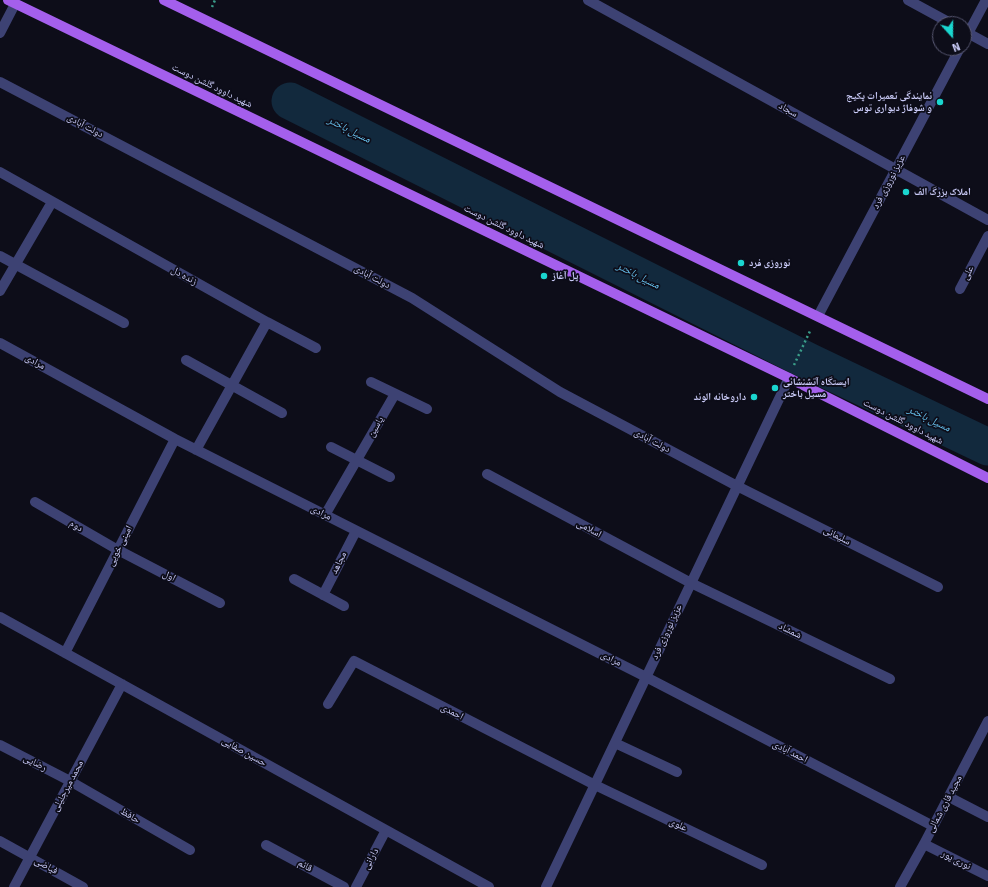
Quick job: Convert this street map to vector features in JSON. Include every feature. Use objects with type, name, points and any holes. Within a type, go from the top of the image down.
[{"type":"main road","points":[[164,0],[988,399]]},
{"type":"main road","name":"شهید داوود گلشن دوست","points":[[10,1],[789,378],[988,478]]},
{"type":"street","name":"سجاد","points":[[588,0],[988,220]]},
{"type":"street","points":[[908,0],[937,16]]},
{"type":"street","points":[[972,23],[986,0]]},
{"type":"street","points":[[0,33],[10,1]]},
{"type":"street","points":[[972,38],[988,44]]},
{"type":"street","name":"عزیز نوروزی فرد","points":[[818,316],[956,56]]},
{"type":"street","name":"دولت آبادی","points":[[0,82],[412,298],[560,392],[737,486]]},
{"type":"street","name":"زنده دل","points":[[0,172],[316,348]]},
{"type":"street","points":[[0,291],[52,202]]},
{"type":"street","name":"علی","points":[[960,289],[988,236]]},
{"type":"street","points":[[0,256],[124,323]]},
{"type":"street","points":[[196,450],[267,322]]},
{"type":"street","name":"مرادی","points":[[0,343],[196,450],[646,677]]},
{"type":"street","points":[[186,360],[282,413]]},
{"type":"street","name":"عزیز نوروزی فرد","points":[[546,887],[789,378]]},
{"type":"street","points":[[371,382],[427,409]]},
{"type":"street","name":"یاسین","points":[[325,515],[395,394]]},
{"type":"street","name":"امینی خویی","points":[[65,653],[175,439]]},
{"type":"street","points":[[331,447],[390,477]]},
{"type":"street","name":"اسلامی","points":[[487,474],[691,583]]},
{"type":"street","name":"سلیمانی","points":[[737,486],[938,587]]},
{"type":"street","name":"دوم","points":[[34,502],[118,550]]},
{"type":"street","name":"مجاهد","points":[[323,595],[356,531]]},
{"type":"street","name":"اول","points":[[118,550],[220,603]]},
{"type":"street","points":[[294,579],[344,606]]},
{"type":"street","name":"شمشاد","points":[[691,583],[890,679]]},
{"type":"street","name":"حسین صفایی","points":[[0,617],[488,887]]},
{"type":"street","name":"احمدی","points":[[328,704],[354,661],[595,785]]},
{"type":"street","name":"احمد آبادی","points":[[646,677],[933,826]]},
{"type":"street","name":"محمد میرجلیلی","points":[[14,887],[122,684]]},
{"type":"street","name":"مجید قاری شمالی","points":[[900,887],[988,721]]},
{"type":"street","points":[[615,743],[677,772]]},
{"type":"street","name":"رضایی","points":[[0,745],[70,781]]},
{"type":"street","name":"حافظ","points":[[70,781],[190,850]]},
{"type":"street","name":"علوی","points":[[595,785],[762,865]]},
{"type":"street","points":[[949,797],[988,817]]},
{"type":"street","name":"دارانی","points":[[356,887],[386,830]]},
{"type":"street","name":"فیاضی","points":[[0,841],[83,887]]},
{"type":"street","name":"نوری پور","points":[[924,844],[988,876]]},
{"type":"street","name":"قائم","points":[[266,845],[344,887]]},
{"type":"path","points":[[795,364],[806,340]]},
{"type":"waterway","name":"مسیل باختر","points":[[290,101],[810,362],[988,447]]},
{"type":"place","name":"نمایندگی تعمیرات پکیج و شوفاژ دیواری توس","points":[[940,102]]},
{"type":"place","name":"املاک بزرگ الف","points":[[906,192]]},
{"type":"place","name":"نوروزی فرد","points":[[741,263]]},
{"type":"place","name":"پل آغاز","points":[[544,276]]},
{"type":"place","name":"ایستگاه آتشنشانی مسیل باختر","points":[[775,388]]},
{"type":"place","name":"داروخانه الوند","points":[[754,397]]}]
